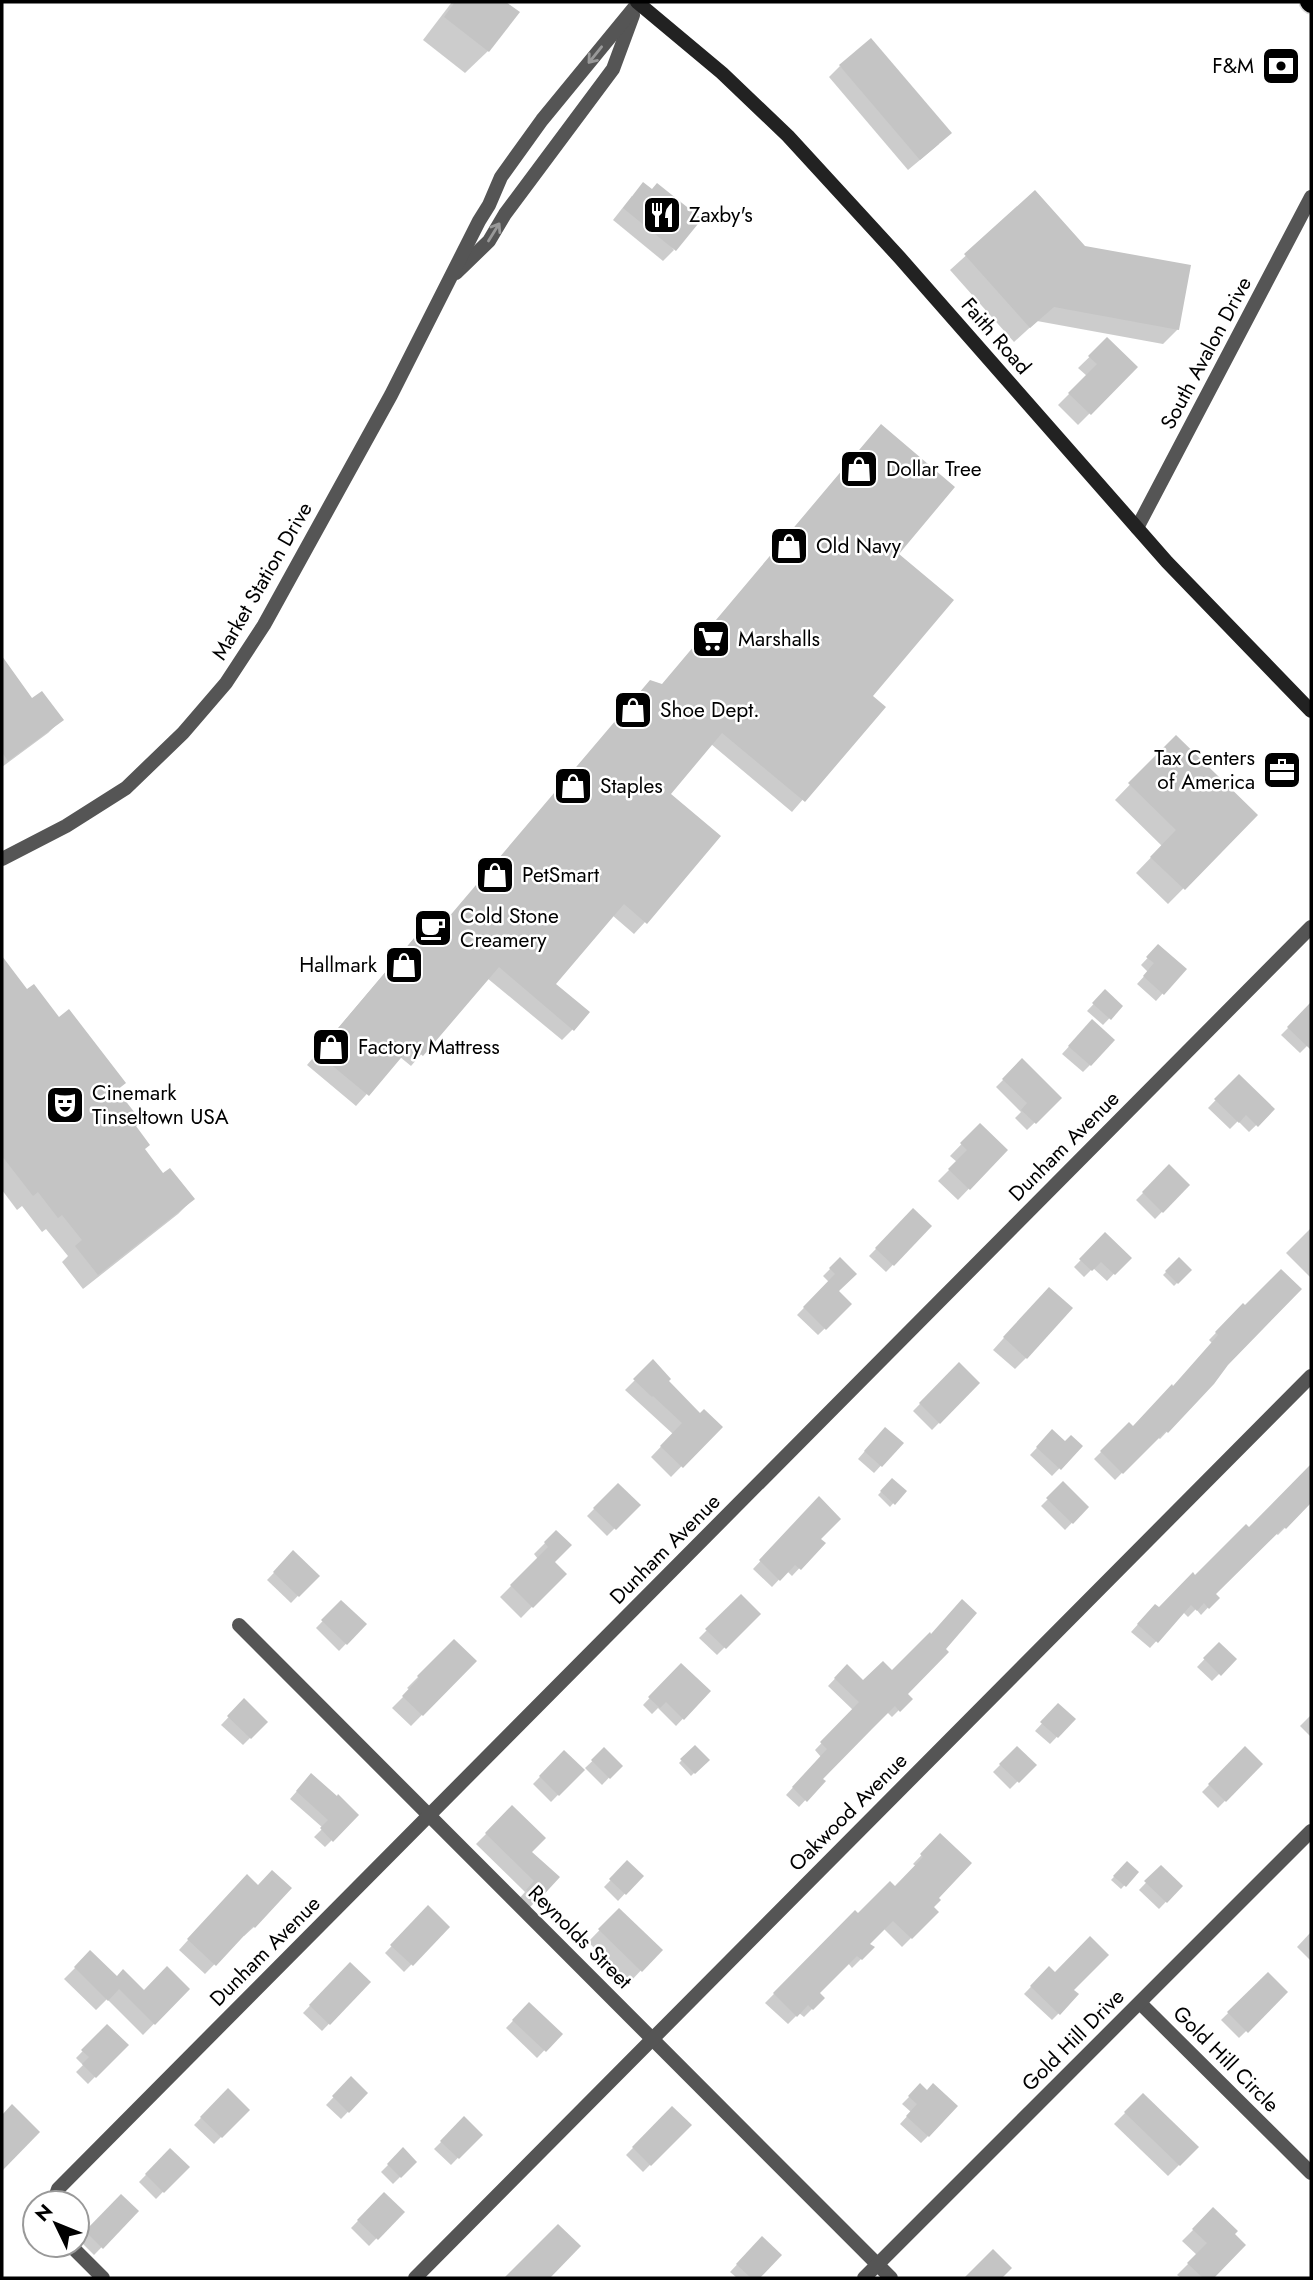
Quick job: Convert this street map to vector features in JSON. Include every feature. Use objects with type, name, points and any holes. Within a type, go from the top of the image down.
[{"type":"main road","name":"Faith Road","points":[[638,2],[745,94],[812,161],[1137,528],[1311,711]]},
{"type":"street","name":"Market Station Drive","points":[[448,281],[489,241],[505,214],[613,69],[638,2]]},
{"type":"street","name":"Market Station Drive","points":[[2,859],[66,826],[126,788],[183,733],[226,682],[264,625],[391,396],[489,205],[500,177],[542,120],[638,2]]},
{"type":"street","name":"South Avalon Drive","points":[[1137,528],[1311,197]]},
{"type":"street","name":"Dunham Avenue","points":[[58,2189],[1311,927]]},
{"type":"street","name":"Oakwood Avenue","points":[[415,2278],[1311,1376]]},
{"type":"street","name":"Reynolds Street","points":[[239,1625],[891,2278]]},
{"type":"street","name":"Gold Hill Drive","points":[[864,2278],[1311,1831]]},
{"type":"street","name":"Gold Hill Circle","points":[[1140,2003],[1311,2173]]},
{"type":"street","points":[[84,2259],[103,2278]]},
{"type":"building","points":[[455,2],[506,2],[520,12],[489,52],[444,17]]},
{"type":"building","points":[[871,38],[952,133],[920,160],[839,65]]},
{"type":"building","points":[[643,182],[652,189],[657,183],[702,219],[676,251],[623,208]]},
{"type":"building","points":[[1035,190],[1085,246],[1191,265],[1179,330],[1054,307],[1030,328],[964,254]]},
{"type":"building","points":[[1107,337],[1138,367],[1091,415],[1068,393],[1097,364],[1088,356]]},
{"type":"building","points":[[881,424],[955,487],[899,554],[954,600],[873,696],[886,707],[805,802],[722,733],[671,794],[721,836],[647,924],[624,904],[556,984],[590,1012],[574,1031],[499,967],[423,1056],[411,1046],[369,1096],[317,1053],[432,917],[442,925],[650,680],[662,684]]},
{"type":"building","points":[[2,656],[32,698],[42,691],[64,720],[8,761],[2,752]]},
{"type":"building","points":[[1176,735],[1258,815],[1185,890],[1150,857],[1176,830],[1128,783]]},
{"type":"building","points":[[1158,944],[1187,969],[1164,995],[1143,976],[1154,963],[1146,957]]},
{"type":"building","name":"Cinemark Tinseltown USA","points":[[2,956],[27,989],[34,984],[59,1017],[69,1009],[126,1083],[117,1090],[142,1122],[136,1126],[150,1145],[145,1149],[163,1173],[170,1168],[195,1199],[98,1275],[75,1246],[82,1240],[62,1215],[58,1218],[38,1192],[33,1196],[2,1156]]},
{"type":"building","points":[[1105,989],[1123,1006],[1111,1020],[1092,1003]]},
{"type":"building","points":[[1311,1002],[1311,1050],[1287,1027]]},
{"type":"building","points":[[1092,1019],[1115,1040],[1091,1066],[1068,1046]]},
{"type":"building","points":[[1022,1058],[1062,1098],[1036,1124],[1021,1110],[1027,1103],[1002,1079]]},
{"type":"building","points":[[1239,1074],[1275,1109],[1258,1127],[1246,1115],[1239,1123],[1214,1099]]},
{"type":"building","points":[[980,1123],[1008,1150],[970,1190],[948,1169],[967,1150],[960,1143]]},
{"type":"building","points":[[1169,1164],[1190,1185],[1163,1213],[1142,1192]]},
{"type":"building","points":[[913,1208],[932,1226],[894,1266],[875,1248]]},
{"type":"building","points":[[1105,1232],[1132,1258],[1115,1275],[1101,1262],[1092,1271],[1079,1259]]},
{"type":"building","points":[[840,1257],[857,1274],[839,1291],[852,1304],[826,1330],[803,1307],[835,1274],[829,1268]]},
{"type":"building","points":[[1179,1257],[1192,1270],[1178,1284],[1165,1271]]},
{"type":"building","points":[[1281,1269],[1302,1289],[1228,1365],[1168,1433],[1166,1431],[1123,1474],[1100,1451],[1129,1422],[1133,1426],[1172,1384],[1173,1386],[1218,1335],[1215,1332]]},
{"type":"building","points":[[1049,1287],[1073,1308],[1027,1359],[1003,1337]]},
{"type":"building","points":[[653,1359],[671,1379],[669,1381],[700,1413],[704,1409],[723,1427],[683,1468],[660,1446],[682,1423],[633,1379]]},
{"type":"building","points":[[959,1362],[980,1383],[940,1424],[919,1403]]},
{"type":"building","points":[[885,1427],[904,1443],[882,1467],[864,1451]]},
{"type":"building","points":[[1052,1429],[1065,1441],[1071,1435],[1083,1446],[1061,1470],[1036,1447]]},
{"type":"building","points":[[1311,1464],[1311,1503],[1216,1594],[1220,1598],[1209,1609],[1204,1603],[1197,1611],[1191,1605],[1158,1643],[1137,1624],[1155,1604],[1159,1607],[1193,1572],[1195,1575],[1246,1524],[1249,1527]]},
{"type":"building","points":[[892,1478],[907,1491],[895,1505],[880,1491]]},
{"type":"building","points":[[1063,1481],[1089,1507],[1073,1524],[1046,1498]]},
{"type":"building","points":[[618,1483],[641,1505],[616,1530],[593,1508]]},
{"type":"building","points":[[819,1496],[841,1519],[821,1539],[826,1543],[801,1570],[795,1565],[780,1581],[759,1560]]},
{"type":"building","points":[[556,1530],[572,1545],[555,1562],[567,1574],[533,1608],[510,1585],[548,1547],[544,1542]]},
{"type":"building","points":[[293,1550],[320,1576],[299,1597],[273,1572]]},
{"type":"building","points":[[741,1594],[761,1614],[726,1649],[705,1629]]},
{"type":"building","points":[[962,1599],[977,1613],[946,1649],[949,1652],[908,1694],[913,1699],[900,1712],[895,1706],[823,1779],[826,1781],[807,1802],[792,1787],[827,1749],[820,1742],[859,1702],[834,1678],[847,1664],[863,1680],[883,1661],[892,1670],[930,1632],[931,1634]]},
{"type":"building","points":[[341,1600],[367,1624],[347,1645],[321,1620]]},
{"type":"building","points":[[454,1639],[477,1661],[423,1716],[402,1696],[419,1678],[417,1676]]},
{"type":"building","points":[[1219,1642],[1237,1659],[1221,1676],[1203,1658]]},
{"type":"building","points":[[681,1663],[711,1691],[684,1720],[666,1702],[660,1708],[648,1697]]},
{"type":"building","points":[[244,1698],[268,1722],[251,1739],[227,1716]]},
{"type":"building","points":[[1058,1703],[1076,1719],[1058,1738],[1040,1722]]},
{"type":"building","points":[[695,1745],[710,1760],[695,1774],[680,1759]]},
{"type":"building","points":[[1017,1746],[1037,1765],[1019,1783],[999,1764]]},
{"type":"building","points":[[1245,1746],[1263,1764],[1226,1802],[1208,1784]]},
{"type":"building","points":[[604,1747],[623,1766],[610,1779],[591,1760]]},
{"type":"building","points":[[564,1750],[585,1770],[559,1796],[539,1776]]},
{"type":"building","points":[[311,1773],[359,1815],[333,1842],[320,1828],[328,1820],[296,1791]]},
{"type":"building","points":[[512,1805],[546,1838],[532,1852],[560,1877],[538,1901],[526,1890],[534,1881],[485,1833]]},
{"type":"building","points":[[940,1833],[972,1863],[939,1898],[941,1900],[934,1907],[939,1912],[912,1939],[893,1921],[870,1944],[875,1947],[862,1960],[857,1956],[820,1993],[825,1998],[813,2010],[808,2005],[797,2017],[773,1993],[855,1910],[858,1913],[890,1881],[895,1886],[923,1857],[920,1854]]},
{"type":"building","points":[[627,1860],[644,1876],[626,1895],[609,1879]]},
{"type":"building","points":[[1127,1861],[1139,1872],[1126,1887],[1113,1876]]},
{"type":"building","points":[[1161,1865],[1183,1886],[1167,1903],[1144,1881]]},
{"type":"building","points":[[272,1870],[292,1888],[216,1966],[187,1939],[247,1874],[258,1885]]},
{"type":"building","points":[[428,1905],[450,1927],[413,1966],[390,1945]]},
{"type":"building","points":[[619,1908],[663,1950],[642,1972],[598,1929]]},
{"type":"building","points":[[1090,1936],[1109,1955],[1074,1990],[1079,1994],[1060,2015],[1030,1986],[1049,1966],[1055,1972]]},
{"type":"building","points":[[90,1950],[117,1976],[123,1969],[144,1990],[167,1966],[190,1989],[155,2025],[119,1989],[108,2001],[74,1967]]},
{"type":"building","points":[[350,1962],[371,1982],[330,2025],[309,2005]]},
{"type":"building","points":[[1268,1972],[1288,1992],[1248,2033],[1227,2012]]},
{"type":"building","points":[[529,2002],[563,2034],[546,2052],[512,2020]]},
{"type":"building","points":[[107,2024],[129,2045],[96,2078],[82,2064],[89,2057],[81,2050]]},
{"type":"building","points":[[351,2076],[368,2093],[349,2113],[332,2096]]},
{"type":"building","points":[[920,2083],[927,2090],[933,2083],[958,2106],[929,2137],[906,2116],[917,2104],[908,2096]]},
{"type":"building","points":[[228,2088],[250,2110],[222,2138],[200,2117]]},
{"type":"building","points":[[1143,2093],[1199,2147],[1180,2166],[1124,2112]]},
{"type":"building","points":[[12,2104],[40,2132],[2,2171],[2,2115]]},
{"type":"building","points":[[672,2106],[692,2125],[651,2166],[632,2147]]},
{"type":"building","points":[[464,2116],[483,2135],[459,2159],[440,2141]]},
{"type":"building","points":[[403,2147],[417,2162],[401,2178],[387,2164]]},
{"type":"building","points":[[170,2148],[190,2167],[164,2193],[145,2174]]},
{"type":"building","points":[[384,2192],[405,2212],[378,2240],[357,2220]]},
{"type":"building","points":[[121,2194],[139,2211],[103,2249],[91,2237],[91,2225]]},
{"type":"building","points":[[1213,2207],[1238,2231],[1235,2234],[1246,2245],[1214,2278],[1203,2278],[1187,2263],[1207,2243],[1192,2229]]},
{"type":"building","points":[[558,2224],[581,2246],[550,2278],[504,2278]]},
{"type":"building","points":[[762,2236],[782,2255],[760,2278],[751,2278],[736,2264]]},
{"type":"building","points":[[993,2249],[1012,2268],[1002,2278],[964,2278]]},
{"type":"place","name":"F&M","points":[[1281,66]]},
{"type":"place","name":"Zaxby's","points":[[662,215]]},
{"type":"place","name":"Dollar Tree","points":[[859,469]]},
{"type":"place","name":"Old Navy","points":[[789,546]]},
{"type":"place","name":"Marshalls","points":[[711,639]]},
{"type":"place","name":"Shoe Dept.","points":[[633,710]]},
{"type":"place","name":"Tax Centers of America","points":[[1282,770]]},
{"type":"place","name":"Staples","points":[[573,786]]},
{"type":"place","name":"PetSmart","points":[[495,875]]},
{"type":"place","name":"Cold Stone Creamery","points":[[433,928]]},
{"type":"place","name":"Hallmark","points":[[404,965]]},
{"type":"place","name":"Factory Mattress","points":[[331,1047]]},
{"type":"place","name":"Cinemark Tinseltown USA","points":[[65,1105]]}]
